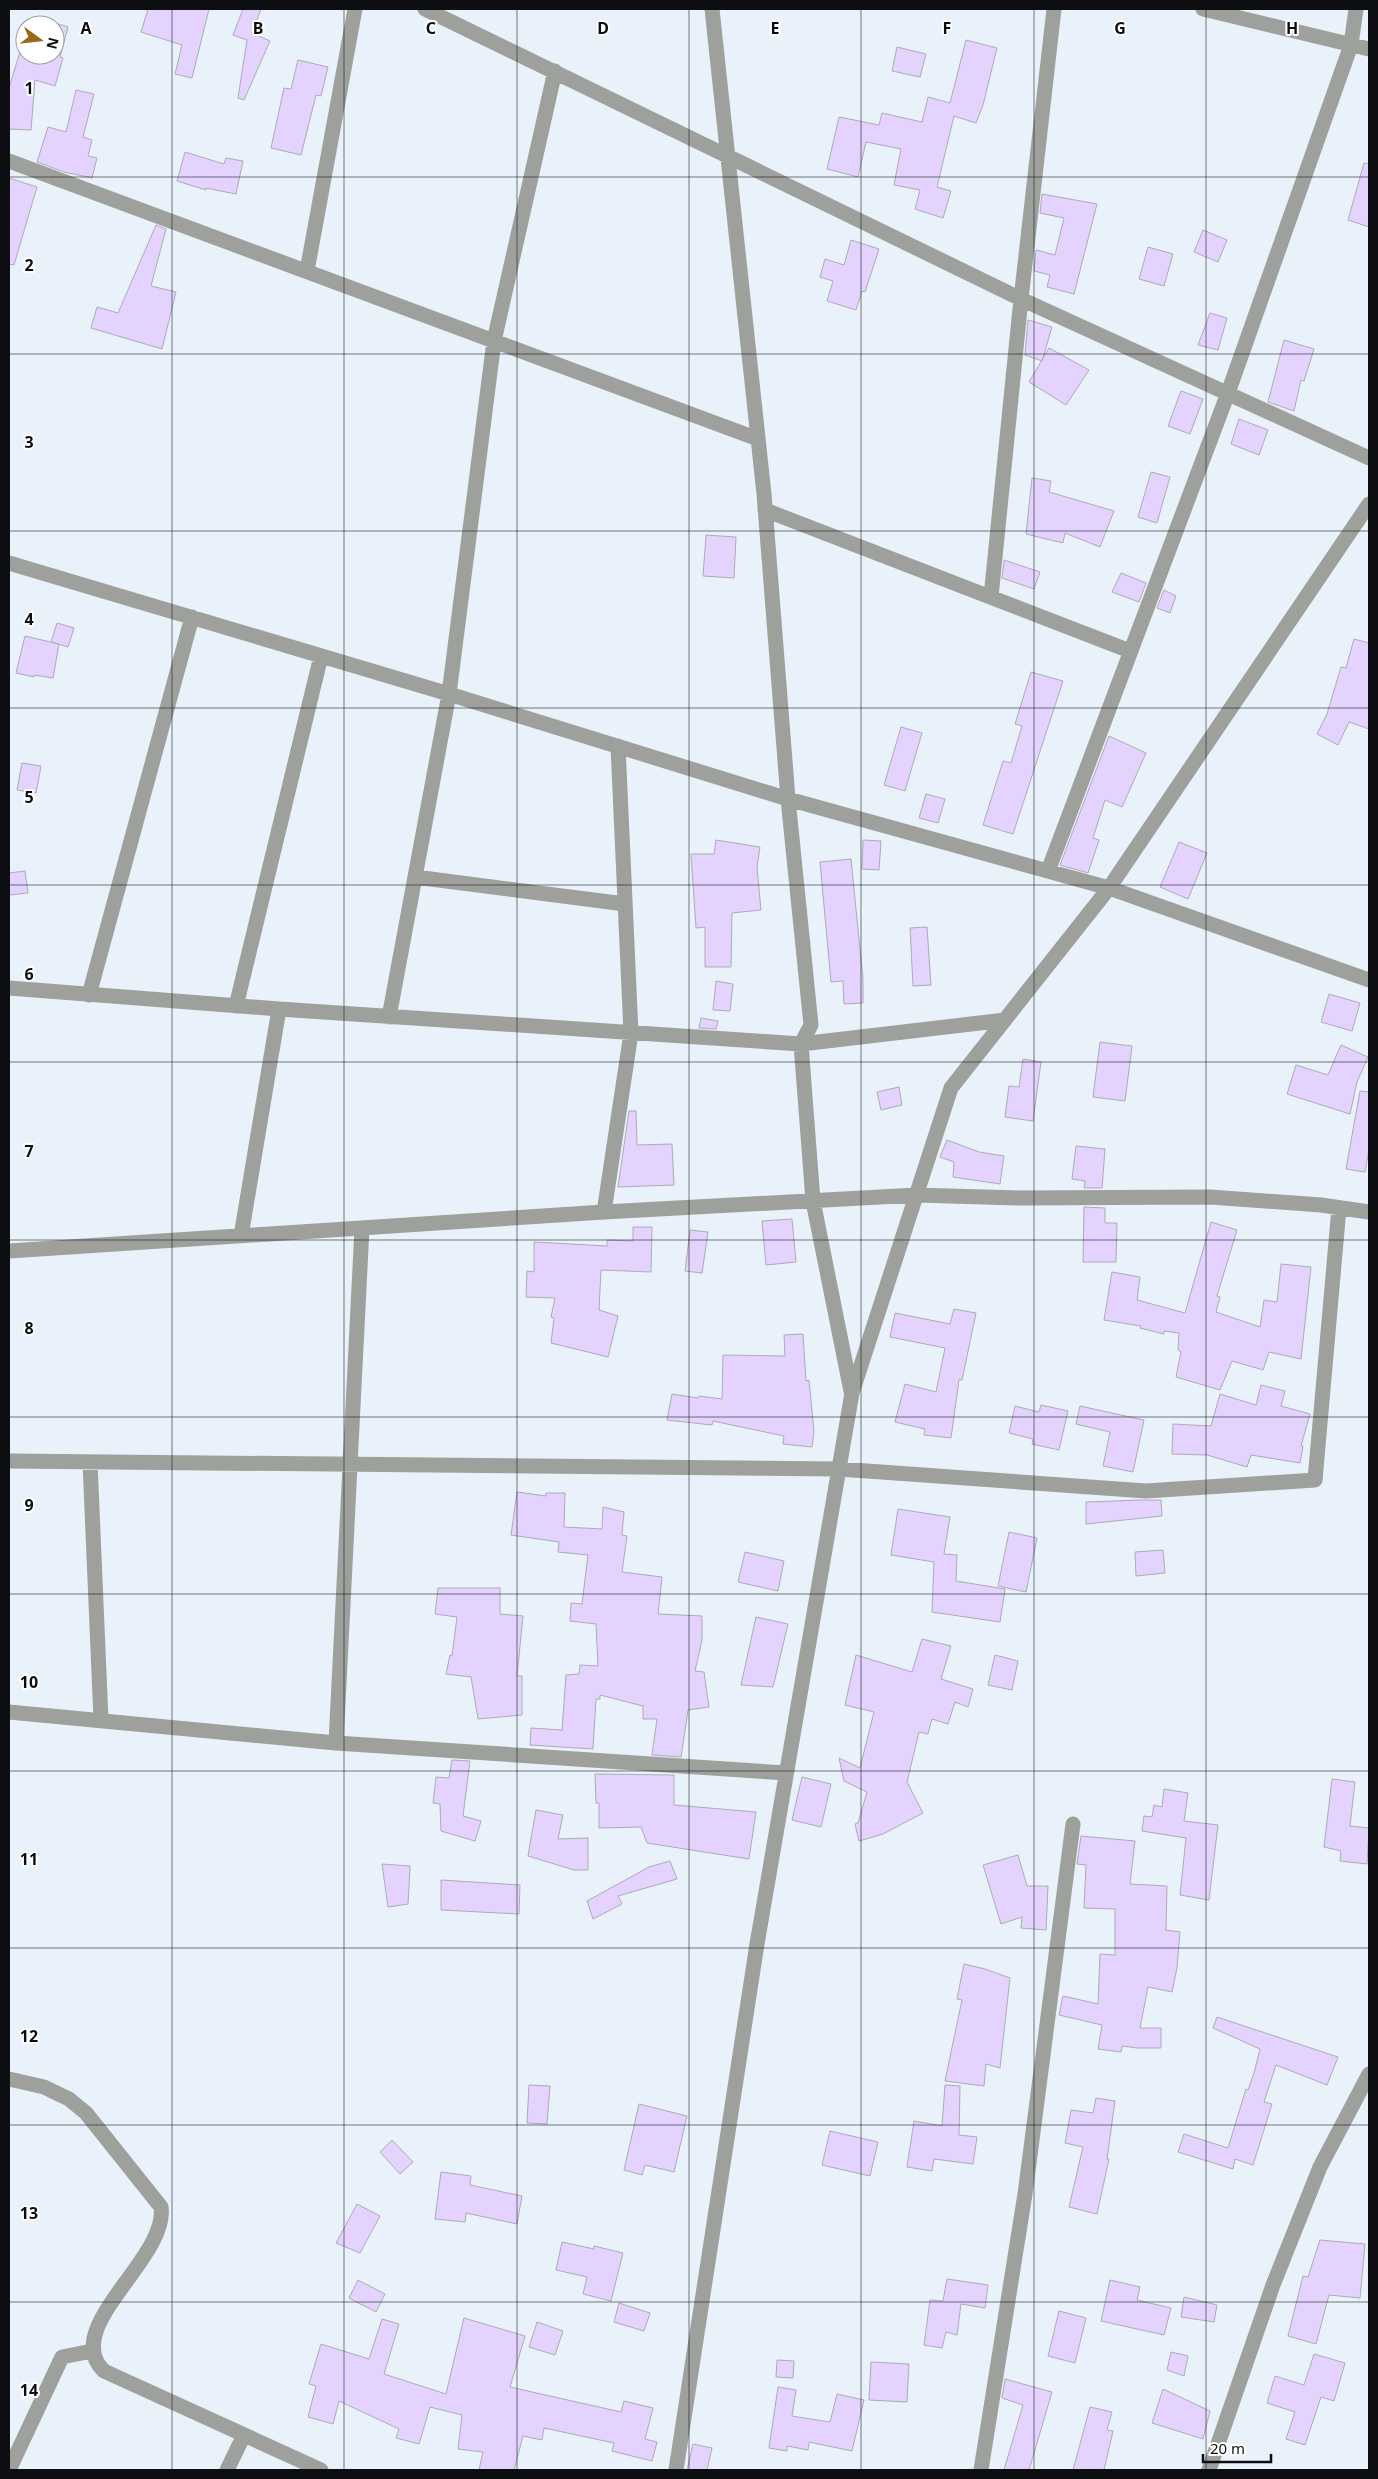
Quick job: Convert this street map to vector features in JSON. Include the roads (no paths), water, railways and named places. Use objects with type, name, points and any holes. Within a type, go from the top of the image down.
[{"type":"street","points":[[307,271],[355,9]]},
{"type":"street","points":[[425,9],[1021,299],[1369,458]]},
{"type":"street","points":[[712,9],[758,438],[788,799],[811,1025],[801,1044],[813,1201],[852,1393]]},
{"type":"street","points":[[991,598],[1021,299],[1054,9]]},
{"type":"street","points":[[1203,9],[1369,49]]},
{"type":"street","points":[[1048,871],[1228,393],[1351,45],[1356,9]]},
{"type":"street","points":[[389,1017],[450,694],[494,341],[555,71]]},
{"type":"street","points":[[9,161],[758,438]]},
{"type":"street","points":[[676,2470],[757,1944],[852,1393],[951,1088],[1109,888],[1369,504]]},
{"type":"street","points":[[765,510],[1130,651]]},
{"type":"street","points":[[9,563],[450,694],[788,799],[1109,888],[1369,980]]},
{"type":"street","points":[[89,994],[192,617]]},
{"type":"street","points":[[236,1006],[321,656]]},
{"type":"street","points":[[604,1212],[630,1033],[618,746]]},
{"type":"street","points":[[415,877],[625,904]]},
{"type":"street","points":[[9,988],[389,1017],[801,1044],[1005,1020]]},
{"type":"street","points":[[242,1236],[279,1009]]},
{"type":"street","points":[[9,1251],[604,1212],[916,1196],[1020,1198],[1210,1197],[1369,1212]]},
{"type":"street","points":[[9,1461],[839,1470],[1146,1491],[1315,1480],[1339,1208]]},
{"type":"street","points":[[336,1743],[362,1228]]},
{"type":"street","points":[[90,1462],[101,1720]]},
{"type":"street","points":[[9,1712],[336,1743],[786,1774]]},
{"type":"street","points":[[981,2470],[1025,2194],[1072,1824]]},
{"type":"street","points":[[1209,2470],[1284,2258],[1320,2167],[1369,2074]]},
{"type":"street","points":[[9,2079],[44,2087],[69,2099],[80,2108],[161,2207],[163,2218],[160,2228],[96,2328],[92,2351],[96,2363],[104,2371],[321,2470]]},
{"type":"street","points":[[10,2470],[62,2356],[92,2351]]},
{"type":"street","points":[[227,2470],[244,2435]]}]
